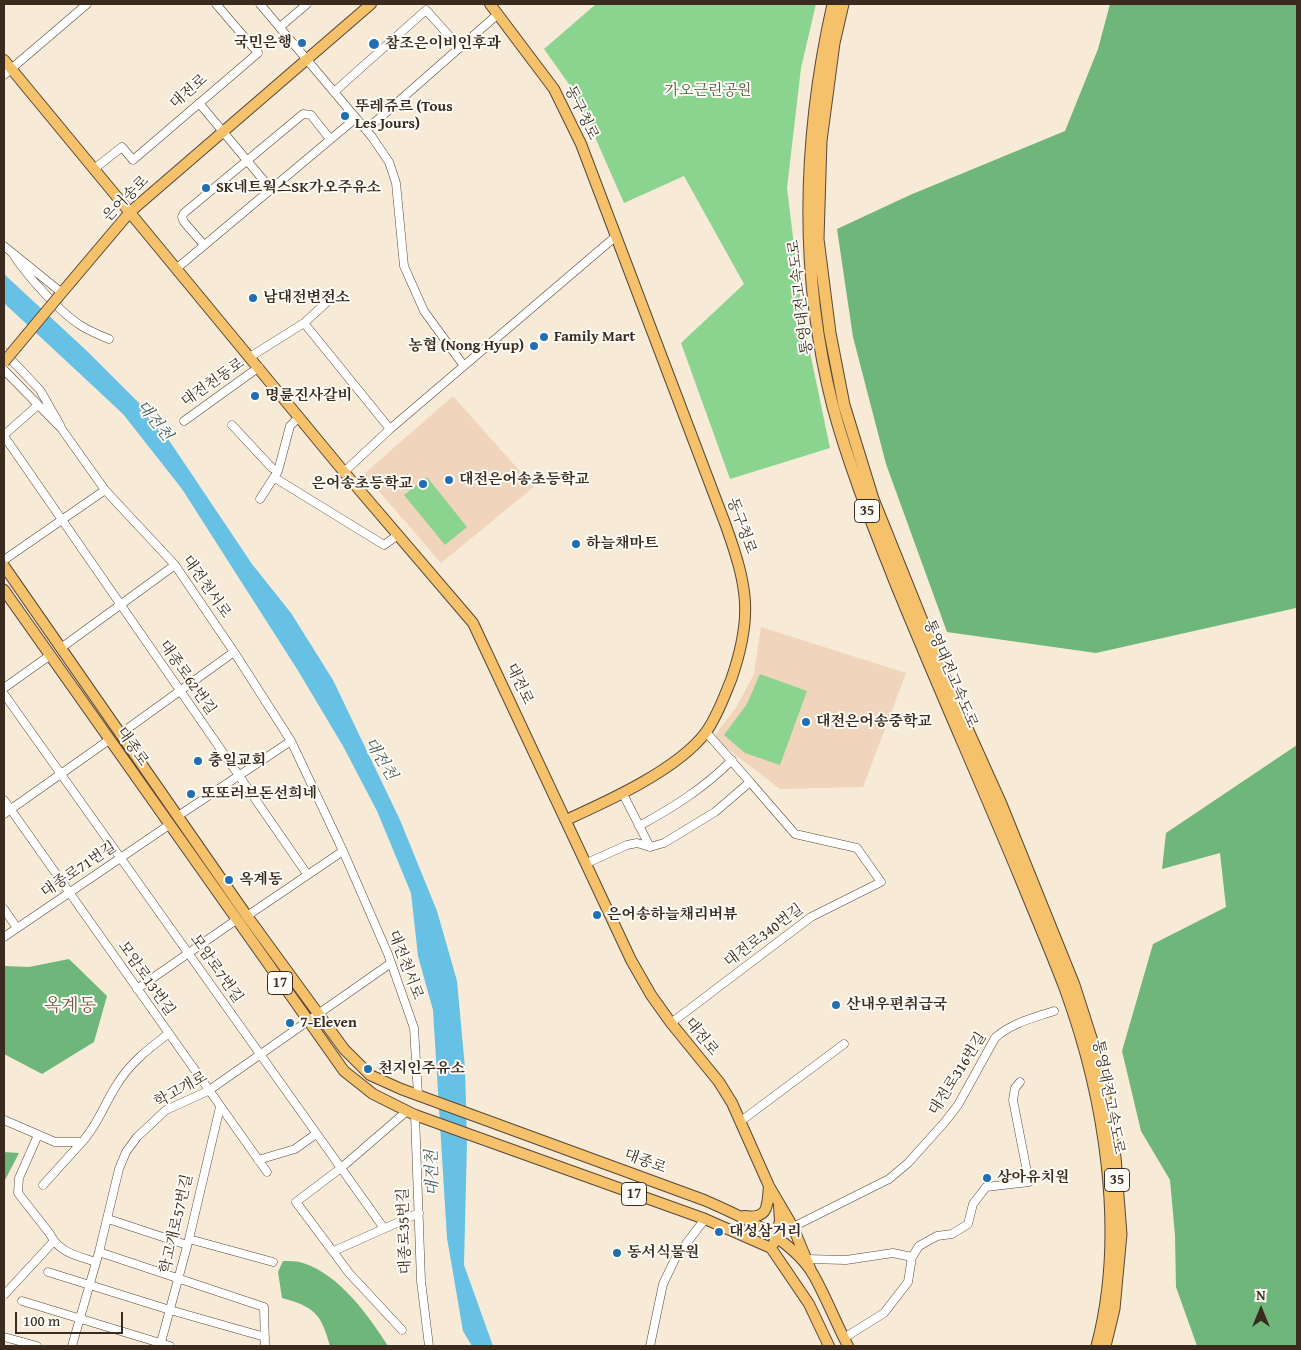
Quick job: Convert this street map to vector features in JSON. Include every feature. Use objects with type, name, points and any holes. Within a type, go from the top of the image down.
[{"type":"highway","name":"통영대전고속도로","points":[[833,4],[824,45],[811,143],[808,241],[819,336],[834,407],[863,502],[941,696],[1069,986]]},
{"type":"highway","name":"통영대전고속도로","points":[[842,4],[834,43],[821,141],[818,239],[830,333],[844,405],[877,508],[951,693],[1001,804],[1098,1063],[1115,1156],[1121,1234],[1114,1309],[1105,1346]]},
{"type":"highway","name":"통영대전고속도로","points":[[1080,1017],[1106,1161],[1113,1238],[1106,1313],[1097,1346]]},
{"type":"main road","name":"은어송로","points":[[4,362],[130,212],[371,4]]},
{"type":"main road","name":"동구청로","points":[[490,4],[554,89],[581,144],[742,571],[746,616],[741,652],[725,695],[706,732],[677,759],[623,794],[566,820]]},
{"type":"main road","name":"대전로","points":[[4,60],[7,72],[94,169],[344,472],[473,623],[631,960],[651,995],[671,1024],[719,1082],[741,1121],[769,1186],[793,1227],[812,1273]]},
{"type":"main road","name":"대종로","points":[[4,566],[247,916],[344,1050],[370,1075],[741,1216],[777,1238]]},
{"type":"main road","name":"대종로","points":[[4,590],[308,1023],[344,1071],[374,1094],[411,1113]]},
{"type":"main road","name":"17","points":[[411,1113],[705,1219],[771,1248]]},
{"type":"main road","points":[[741,1216],[756,1218],[763,1214],[768,1206],[769,1186]]},
{"type":"main road","points":[[779,1203],[777,1238],[771,1248],[809,1304],[829,1346]]},
{"type":"main road","name":"17","points":[[777,1238],[812,1273],[846,1342]]},
{"type":"street","points":[[7,72],[87,4]]},
{"type":"street","points":[[260,4],[366,130],[392,169],[399,208],[404,266],[424,311],[464,366]]},
{"type":"street","points":[[280,27],[307,4]]},
{"type":"street","name":"대전로","points":[[94,169],[122,146],[133,160],[258,53],[221,5]]},
{"type":"street","points":[[334,92],[426,10],[460,48]]},
{"type":"street","points":[[366,130],[498,14]]},
{"type":"street","points":[[199,103],[270,188]]},
{"type":"street","points":[[204,245],[184,222],[182,217],[184,213],[246,160],[303,114],[311,115],[330,139]]},
{"type":"street","points":[[176,268],[356,118]]},
{"type":"street","points":[[344,472],[390,429],[615,237]]},
{"type":"street","points":[[4,246],[61,295]]},
{"type":"street","points":[[13,254],[23,271],[64,312],[80,325],[109,339]]},
{"type":"street","points":[[250,357],[304,323],[326,303]]},
{"type":"street","points":[[304,323],[390,429]]},
{"type":"street","points":[[4,352],[40,390],[55,414],[61,428]]},
{"type":"street","name":"대전천동로","points":[[184,420],[259,367]]},
{"type":"street","name":"대전천서로","points":[[4,370],[61,428],[105,490],[175,565],[291,741],[343,851],[391,964],[414,1028],[419,1095]]},
{"type":"street","points":[[4,436],[38,405]]},
{"type":"street","points":[[260,499],[276,474],[290,426],[299,417]]},
{"type":"street","points":[[232,425],[276,474],[384,545],[398,535]]},
{"type":"street","name":"대종로62번길","points":[[4,436],[307,874]]},
{"type":"street","points":[[4,560],[105,490]]},
{"type":"street","points":[[60,648],[175,565]]},
{"type":"street","name":"대종로","points":[[120,734],[234,652]]},
{"type":"street","points":[[4,688],[49,656]]},
{"type":"street","name":"모암로7번길","points":[[4,694],[383,1227]]},
{"type":"street","points":[[587,864],[627,845],[637,843],[650,847],[664,843],[715,812],[750,782],[706,732]]},
{"type":"street","points":[[7,812],[109,740]]},
{"type":"street","points":[[178,816],[291,741]]},
{"type":"street","points":[[639,826],[685,800],[703,787],[732,760]]},
{"type":"street","name":"대전로340번길","points":[[671,1024],[811,917],[881,882],[857,848],[795,834],[750,782]]},
{"type":"street","points":[[623,794],[650,847]]},
{"type":"street","name":"모암로13번길","points":[[4,800],[7,812],[69,893],[267,1172]]},
{"type":"street","name":"대종로71번길","points":[[4,937],[169,825]]},
{"type":"street","points":[[247,916],[343,851]]},
{"type":"street","points":[[4,909],[17,928]]},
{"type":"street","points":[[136,989],[236,920]]},
{"type":"street","points":[[319,1015],[391,964]]},
{"type":"street","name":"대전로316번길","points":[[793,1227],[895,1173],[929,1140],[958,1105],[995,1038],[1003,1031],[1021,1022],[1054,1011]]},
{"type":"street","name":"학고개로","points":[[72,1346],[108,1219],[119,1169],[126,1152],[137,1137],[166,1110],[208,1091],[319,1015]]},
{"type":"street","points":[[43,1185],[92,1131],[116,1085],[139,1056],[168,1034]]},
{"type":"street","points":[[741,1121],[844,1044]]},
{"type":"street","points":[[846,1342],[884,1313],[908,1282],[912,1257],[919,1246],[937,1236],[952,1234],[968,1224],[973,1204],[986,1187],[1029,1182],[1013,1100],[1014,1088],[1020,1082]]},
{"type":"street","name":"학고개로57번길","points":[[160,1345],[188,1242],[220,1107]]},
{"type":"street","points":[[402,1330],[349,1273],[296,1202],[411,1113]]},
{"type":"street","name":"대종로35번길","points":[[411,1113],[419,1213],[421,1281],[428,1346]]},
{"type":"street","points":[[4,1120],[55,1142],[82,1142]]},
{"type":"street","points":[[258,1160],[296,1149],[316,1134]]},
{"type":"street","points":[[38,1135],[19,1178],[18,1193],[54,1241],[65,1252],[96,1262]]},
{"type":"street","points":[[334,1251],[383,1227],[419,1213]]},
{"type":"street","points":[[108,1219],[188,1242],[273,1262]]},
{"type":"street","points":[[650,1346],[663,1284],[676,1257],[705,1219]]},
{"type":"street","points":[[4,1295],[54,1241]]},
{"type":"street","points":[[99,1252],[264,1307],[265,1346]]},
{"type":"street","points":[[806,1259],[846,1260],[893,1253],[912,1257]]},
{"type":"street","points":[[48,1272],[265,1337]]},
{"type":"street","points":[[22,1301],[80,1317],[160,1345],[170,1346]]},
{"type":"street","points":[[4,1338],[37,1346]]},
{"type":"shaded area","name":"대전은어송초등학교","points":[[453,396],[534,487],[441,563],[364,474]]},
{"type":"shaded area","name":"대전은어송중학교","points":[[761,627],[906,673],[863,787],[780,789],[713,738],[737,706],[754,674]]},
{"type":"green space","name":"가오근린공원","points":[[596,4],[816,4],[801,68],[787,188],[803,319],[830,448],[730,479],[681,343],[744,284],[684,176],[624,203],[576,94],[544,49]]},
{"type":"green space","points":[[1110,4],[1297,4],[1297,610],[1296,608],[1096,653],[947,632],[886,464],[853,337],[837,229],[910,195],[1065,131],[1098,49]]},
{"type":"green space","points":[[427,477],[467,527],[445,545],[404,495]]},
{"type":"green space","points":[[760,674],[807,691],[780,765],[745,753],[724,735],[747,704]]},
{"type":"green space","points":[[1297,745],[1297,1346],[1197,1346],[1176,1287],[1175,1235],[1170,1180],[1141,1131],[1122,1051],[1153,944],[1226,907],[1220,853],[1162,869],[1166,833]]},
{"type":"green space","points":[[69,959],[107,996],[94,1042],[42,1074],[4,1054],[4,966],[29,967]]},
{"type":"green space","points":[[4,1152],[19,1153],[4,1182]]},
{"type":"green space","points":[[283,1261],[303,1263],[329,1276],[352,1297],[388,1346],[330,1346],[320,1319],[315,1313],[302,1305],[282,1298],[278,1272]]},
{"type":"water","name":"대전천","points":[[4,274],[88,352],[154,418],[252,564],[291,613],[333,680],[400,820],[437,911],[457,981],[465,1068],[467,1142],[464,1265],[493,1346],[472,1346],[463,1331],[447,1238],[433,1010],[418,956],[411,893],[377,811],[343,746],[297,669],[182,489],[123,414],[4,303]]},
{"type":"place","name":"국민은행","points":[[302,43]]},
{"type":"place","name":"참조은이비인후과","points":[[374,44]]},
{"type":"place","name":"뚜레쥬르 (Tous Les Jours)","points":[[345,116]]},
{"type":"place","name":"SK네트웍스SK가오주유소","points":[[206,188]]},
{"type":"place","name":"남대전변전소","points":[[253,298]]},
{"type":"place","name":"Family Mart","points":[[544,337]]},
{"type":"place","name":"농협 (Nong Hyup)","points":[[534,346]]},
{"type":"place","name":"명륜진사갈비","points":[[255,396]]},
{"type":"place","name":"대전은어송초등학교","points":[[449,480]]},
{"type":"place","name":"은어송초등학교","points":[[423,484]]},
{"type":"place","name":"하늘채마트","points":[[576,544]]},
{"type":"place","name":"대전은어송중학교","points":[[806,722]]},
{"type":"place","name":"충일교회","points":[[198,761]]},
{"type":"place","name":"또또러브돈선희네","points":[[191,794]]},
{"type":"place","name":"옥계동","points":[[229,880]]},
{"type":"place","name":"은어송하늘채리버뷰","points":[[597,915]]},
{"type":"place","name":"산내우편취급국","points":[[836,1005]]},
{"type":"place","name":"7-Eleven","points":[[290,1023]]},
{"type":"place","name":"천지인주유소","points":[[368,1069]]},
{"type":"place","name":"상아유치원","points":[[987,1178]]},
{"type":"place","name":"대성삼거리","points":[[719,1232]]},
{"type":"place","name":"동서식물원","points":[[617,1253]]},
{"type":"district","name":"옥계동","points":[[70,1006]]}]
